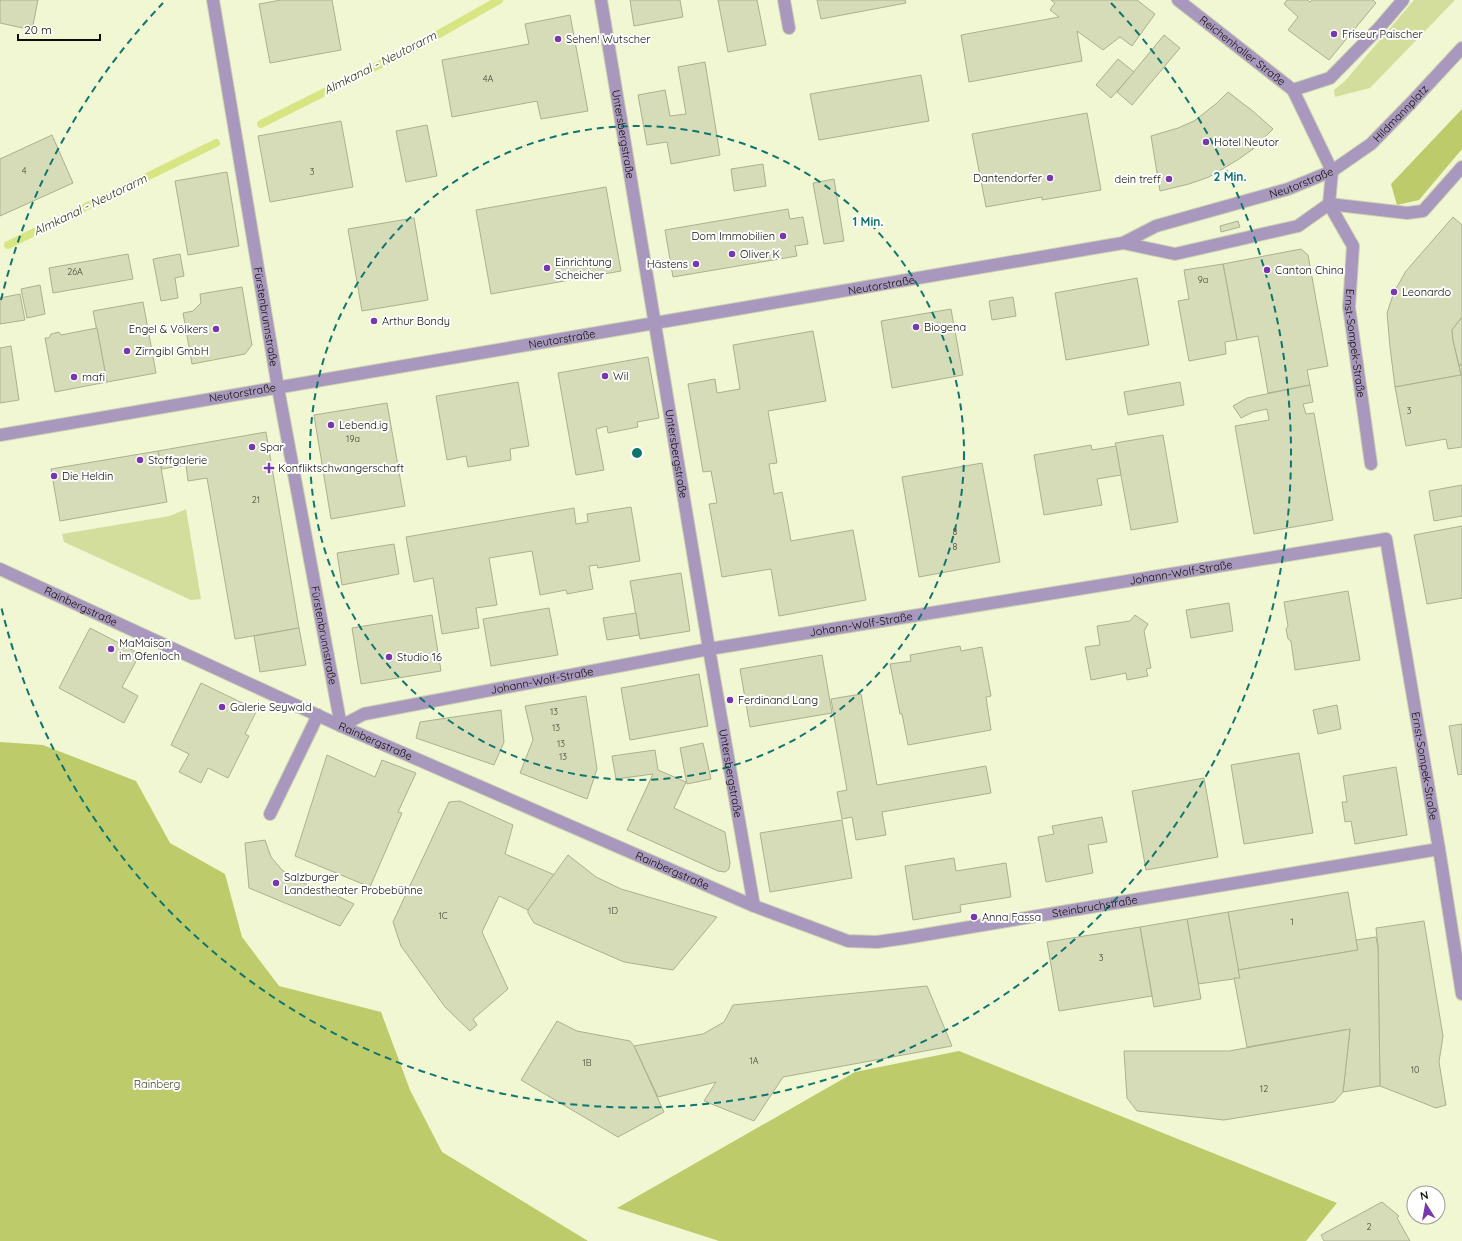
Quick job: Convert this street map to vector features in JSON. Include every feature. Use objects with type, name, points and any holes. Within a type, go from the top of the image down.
[{"type":"street","name":"Fürstenbrunnstraße","points":[[213,0],[278,388],[341,726]]},
{"type":"street","name":"Untersbergstraße","points":[[601,0],[709,649],[754,906]]},
{"type":"street","points":[[784,0],[789,28]]},
{"type":"street","name":"Reichenhaller Straße","points":[[1178,0],[1293,90],[1332,171]]},
{"type":"street","points":[[1293,90],[1330,78],[1379,28],[1403,0]]},
{"type":"street","name":"Hildmannplatz","points":[[1332,171],[1371,144],[1462,48]]},
{"type":"street","points":[[1329,204],[1407,213],[1423,211],[1462,167]]},
{"type":"street","name":"Neutorstraße","points":[[0,436],[137,411],[655,324],[1123,243],[1156,226],[1288,189],[1332,171],[1329,204],[1298,226],[1175,254],[1123,243]]},
{"type":"street","name":"Ernst-Sompek-Straße","points":[[1329,204],[1353,246],[1349,307],[1371,464]]},
{"type":"street","name":"Ernst-Sompek-Straße","points":[[1386,539],[1439,849],[1462,994]]},
{"type":"street","name":"Johann-Wolf-Straße","points":[[341,726],[364,714],[709,649],[1386,539]]},
{"type":"street","name":"Rainbergstraße","points":[[0,569],[341,726],[754,906]]},
{"type":"street","points":[[270,814],[318,715]]},
{"type":"street","name":"Steinbruchstraße","points":[[754,906],[848,941],[877,942],[1439,849]]},
{"type":"green space","points":[[1414,0],[1455,0],[1370,88],[1335,97],[1334,90],[1345,81]]},
{"type":"green space","points":[[1462,109],[1462,149],[1419,200],[1397,205],[1391,184]]},
{"type":"green space","points":[[186,509],[201,599],[191,600],[64,542],[62,534],[170,516]]},
{"type":"green space","name":"Rainberg","points":[[0,742],[43,745],[136,781],[170,843],[225,874],[242,937],[279,986],[381,1012],[410,1090],[442,1152],[588,1241],[0,1241]]},
{"type":"green space","points":[[959,1051],[1337,1203],[1306,1241],[719,1241],[617,1208],[855,1072]]},
{"type":"building","points":[[0,0],[38,0],[32,30],[0,23]]},
{"type":"building","points":[[281,0],[332,0],[341,50],[270,63],[259,4]]},
{"type":"building","points":[[630,0],[680,0],[683,17],[634,26]]},
{"type":"building","points":[[718,0],[757,0],[766,45],[728,52]]},
{"type":"building","points":[[817,0],[905,0],[906,3],[821,19]]},
{"type":"building","points":[[1051,0],[1137,0],[1155,14],[1132,46],[1120,37],[1103,50],[1077,31],[1082,61],[969,82],[961,35],[1059,17],[1050,10],[1055,3]]},
{"type":"building","points":[[1287,0],[1307,0],[1310,2],[1312,0],[1373,0],[1376,3],[1329,60],[1288,30],[1298,17],[1284,4]]},
{"type":"building","points":[[570,15],[588,111],[541,119],[537,101],[452,117],[442,60],[529,44],[525,24]]},
{"type":"building","points":[[1164,35],[1180,48],[1132,105],[1117,92]]},
{"type":"building","points":[[1118,59],[1134,72],[1111,98],[1096,85]]},
{"type":"building","points":[[705,62],[720,155],[671,164],[667,142],[647,145],[638,95],[665,90],[670,116],[686,114],[678,67]]},
{"type":"building","points":[[921,75],[929,121],[819,140],[810,94]]},
{"type":"building","name":"Hotel Neutor","points":[[1228,92],[1273,129],[1253,149],[1209,177],[1189,184],[1160,191],[1151,136],[1178,128],[1194,121],[1217,103]]},
{"type":"building","points":[[1087,113],[1101,190],[1042,200],[1042,197],[986,207],[972,134]]},
{"type":"building","points":[[341,121],[353,187],[270,202],[258,136]]},
{"type":"building","points":[[427,125],[437,176],[406,182],[396,131]]},
{"type":"building","points":[[52,135],[73,183],[0,216],[0,159]]},
{"type":"building","points":[[763,164],[766,186],[734,191],[731,169]]},
{"type":"building","points":[[227,172],[239,246],[188,255],[175,181]]},
{"type":"building","points":[[834,179],[844,241],[824,244],[813,183]]},
{"type":"building","points":[[606,187],[621,271],[491,294],[476,210]]},
{"type":"building","points":[[788,209],[790,219],[803,217],[808,244],[795,246],[797,256],[673,277],[665,230]]},
{"type":"building","points":[[1453,217],[1462,225],[1462,317],[1452,330],[1461,375],[1395,387],[1387,313],[1394,292],[1406,271]]},
{"type":"building","points":[[414,218],[428,300],[362,311],[348,229]]},
{"type":"building","points":[[1238,221],[1240,227],[1221,232],[1220,226]]},
{"type":"building","points":[[1301,249],[1308,255],[1328,366],[1307,370],[1310,385],[1268,393],[1258,336],[1237,340],[1223,264]]},
{"type":"building","points":[[128,254],[133,279],[53,293],[49,268]]},
{"type":"building","points":[[180,254],[184,276],[175,278],[178,298],[161,301],[153,259]]},
{"type":"building","points":[[1223,264],[1237,340],[1225,342],[1226,354],[1189,361],[1178,301],[1189,299],[1184,270]]},
{"type":"building","points":[[1137,278],[1149,345],[1066,360],[1055,293]]},
{"type":"building","points":[[40,285],[45,314],[27,318],[21,289]]},
{"type":"building","points":[[242,287],[252,345],[245,354],[192,364],[183,313],[193,311],[201,303],[200,294]]},
{"type":"building","points":[[20,294],[25,320],[0,324],[0,298]]},
{"type":"building","points":[[1013,297],[1016,316],[992,320],[989,301]]},
{"type":"building","name":"Zirngibl GmbH","points":[[143,302],[156,373],[107,382],[93,311]]},
{"type":"building","points":[[951,309],[963,375],[892,388],[881,321]]},
{"type":"building","points":[[1462,317],[1462,365],[1459,365],[1452,330]]},
{"type":"building","points":[[97,328],[107,382],[55,392],[45,338],[49,338],[51,334],[59,332],[61,335]]},
{"type":"building","points":[[813,331],[826,401],[768,411],[777,463],[769,464],[774,494],[782,492],[791,541],[853,530],[866,600],[779,616],[771,569],[722,577],[709,504],[717,503],[711,471],[703,472],[688,384],[715,379],[717,393],[740,389],[733,345]]},
{"type":"building","points":[[11,346],[19,400],[0,403],[0,348]]},
{"type":"building","points":[[648,357],[659,418],[637,422],[638,427],[608,433],[607,426],[596,429],[604,470],[576,475],[558,373]]},
{"type":"building","points":[[1459,365],[1462,365],[1462,375],[1461,375]]},
{"type":"building","points":[[1462,375],[1462,447],[1448,449],[1446,439],[1406,446],[1395,387]]},
{"type":"building","points":[[518,382],[529,446],[510,449],[511,460],[468,467],[466,456],[447,460],[436,396]]},
{"type":"building","points":[[1180,382],[1184,405],[1128,415],[1124,392]]},
{"type":"building","points":[[1310,385],[1313,402],[1303,404],[1306,414],[1314,413],[1333,520],[1254,534],[1235,426],[1269,420],[1267,409],[1253,412],[1241,418],[1233,406],[1247,398]]},
{"type":"building","points":[[387,403],[405,506],[331,519],[314,415]]},
{"type":"building","points":[[266,432],[299,628],[235,639],[207,478],[188,481],[186,465],[162,469],[158,451]]},
{"type":"building","points":[[1163,435],[1178,522],[1131,530],[1115,443]]},
{"type":"building","points":[[1091,445],[1092,450],[1116,446],[1121,475],[1097,479],[1102,505],[1044,515],[1034,455]]},
{"type":"building","points":[[158,451],[167,502],[60,521],[51,469]]},
{"type":"building","points":[[982,463],[1000,562],[919,577],[902,477]]},
{"type":"building","points":[[1462,485],[1462,516],[1434,521],[1429,491]]},
{"type":"building","points":[[631,507],[640,561],[598,568],[597,565],[589,566],[593,589],[567,594],[566,590],[540,595],[532,551],[489,558],[497,605],[476,608],[479,628],[442,634],[433,578],[414,582],[406,537],[574,508],[576,524],[588,522],[587,514]]},
{"type":"building","points":[[1462,526],[1462,598],[1427,604],[1414,535]]},
{"type":"building","points":[[394,544],[399,574],[342,585],[337,553]]},
{"type":"building","points":[[681,573],[690,631],[640,639],[630,581]]},
{"type":"building","points":[[1348,591],[1360,660],[1295,670],[1291,641],[1288,639],[1286,629],[1288,626],[1284,602]]},
{"type":"building","points":[[1229,603],[1233,631],[1191,638],[1186,610]]},
{"type":"building","points":[[549,608],[558,655],[491,666],[483,619]]},
{"type":"building","points":[[636,613],[639,635],[607,640],[603,618]]},
{"type":"building","points":[[432,615],[441,671],[361,684],[352,628]]},
{"type":"building","points":[[1135,615],[1148,624],[1144,631],[1151,668],[1146,669],[1148,676],[1127,680],[1126,673],[1091,680],[1085,647],[1100,645],[1097,626],[1130,621]]},
{"type":"building","points":[[90,628],[140,654],[122,687],[138,696],[124,723],[59,688]]},
{"type":"building","points":[[299,628],[306,665],[260,672],[254,636]]},
{"type":"building","points":[[960,646],[961,651],[982,647],[991,696],[986,697],[991,730],[908,745],[890,664],[911,661],[910,655]]},
{"type":"building","points":[[822,655],[832,713],[750,727],[740,669]]},
{"type":"building","points":[[699,674],[708,726],[630,740],[621,688]]},
{"type":"building","points":[[201,683],[257,710],[245,734],[249,736],[228,778],[208,768],[201,783],[179,772],[189,754],[171,745]]},
{"type":"building","points":[[861,694],[877,785],[986,766],[991,793],[882,812],[886,835],[856,840],[852,817],[842,819],[837,792],[847,790],[831,699]]},
{"type":"building","points":[[586,696],[597,769],[587,799],[520,773],[533,740],[525,706]]},
{"type":"building","points":[[1337,705],[1341,729],[1318,734],[1313,710]]},
{"type":"building","points":[[501,710],[504,742],[494,765],[416,738],[420,722]]},
{"type":"building","points":[[1462,724],[1462,774],[1458,775],[1449,726]]},
{"type":"building","points":[[703,743],[711,779],[687,784],[680,748]]},
{"type":"building","points":[[655,750],[658,770],[686,782],[674,808],[725,832],[730,863],[729,869],[725,872],[718,871],[627,830],[653,774],[616,779],[612,756]]},
{"type":"building","points":[[1299,753],[1313,833],[1244,844],[1231,765]]},
{"type":"building","points":[[327,755],[375,777],[382,760],[416,773],[398,812],[402,813],[370,887],[295,856]]},
{"type":"building","points":[[1396,767],[1407,835],[1355,844],[1351,821],[1345,822],[1342,802],[1347,802],[1343,776]]},
{"type":"building","points":[[1204,778],[1218,857],[1146,870],[1132,791]]},
{"type":"building","points":[[460,801],[513,825],[505,854],[555,875],[528,910],[499,896],[482,932],[508,989],[473,1019],[477,1025],[470,1031],[445,1007],[401,946],[393,922],[449,802]]},
{"type":"building","points":[[1102,817],[1107,842],[1088,845],[1093,873],[1046,882],[1038,837],[1054,834],[1052,826]]},
{"type":"building","points":[[842,820],[852,878],[770,892],[760,833]]},
{"type":"building","name":"Salzburger Landestheater Probebühne","points":[[265,840],[271,857],[282,870],[295,879],[313,887],[312,889],[329,896],[331,893],[354,904],[340,926],[249,888],[245,843]]},
{"type":"building","points":[[568,855],[596,877],[621,889],[717,917],[673,970],[624,962],[534,923],[528,913],[528,910]]},
{"type":"building","points":[[954,858],[956,871],[1006,863],[1011,897],[960,905],[961,912],[913,920],[905,866]]},
{"type":"building","points":[[1348,892],[1358,950],[1238,970],[1228,912]]},
{"type":"building","points":[[1228,912],[1240,978],[1198,984],[1187,919]]},
{"type":"building","points":[[1187,919],[1201,999],[1154,1007],[1140,927]]},
{"type":"building","points":[[1424,921],[1443,1036],[1439,1062],[1446,1105],[1436,1108],[1380,1086],[1378,947],[1376,928]]},
{"type":"building","points":[[1140,927],[1152,996],[1059,1011],[1047,942]]},
{"type":"building","points":[[1376,937],[1378,947],[1380,1086],[1343,1092],[1350,1029],[1247,1047],[1234,978],[1240,978],[1238,970],[1358,950],[1356,940]]},
{"type":"building","points":[[927,986],[952,1046],[783,1077],[754,1121],[704,1101],[716,1082],[658,1097],[634,1046],[703,1034],[724,1022],[733,1005]]},
{"type":"building","points":[[557,1021],[577,1031],[630,1041],[634,1046],[664,1112],[618,1137],[521,1080]]},
{"type":"building","points":[[1350,1029],[1343,1092],[1334,1102],[1224,1120],[1137,1111],[1127,1098],[1124,1051],[1229,1051]]},
{"type":"building","points":[[1382,1202],[1399,1216],[1397,1218],[1410,1241],[1324,1241],[1321,1235]]},
{"type":"waterway","name":"Almkanal - Neutorarm","points":[[261,124],[423,43],[499,0]]},
{"type":"waterway","name":"Almkanal - Neutorarm","points":[[8,245],[216,143]]},
{"type":"place","name":"Friseur Paischer","points":[[1334,34]]},
{"type":"place","name":"Sehen! Wutscher","points":[[558,39]]},
{"type":"place","name":"Hotel Neutor","points":[[1206,142]]},
{"type":"place","name":"Dantendorfer","points":[[1050,178]]},
{"type":"place","name":"dein treff","points":[[1169,179]]},
{"type":"place","name":"Dom Immobilien","points":[[783,236]]},
{"type":"place","name":"Oliver K","points":[[732,254]]},
{"type":"place","name":"Hästens","points":[[696,264]]},
{"type":"place","name":"Einrichtung Scheicher","points":[[547,268]]},
{"type":"place","name":"Canton China","points":[[1267,270]]},
{"type":"place","name":"Leonardo","points":[[1394,292]]},
{"type":"place","name":"Arthur Bondy","points":[[374,321]]},
{"type":"place","name":"Biogena","points":[[916,327]]},
{"type":"place","name":"Engel & Völkers","points":[[216,329]]},
{"type":"place","name":"Zirngibl GmbH","points":[[127,351]]},
{"type":"place","name":"Wil","points":[[605,376]]},
{"type":"place","name":"mafi","points":[[74,377]]},
{"type":"place","name":"Lebend.ig","points":[[331,425]]},
{"type":"place","name":"Spar","points":[[252,447]]},
{"type":"place","name":"Stoffgalerie","points":[[140,460]]},
{"type":"place","name":"Konfliktschwangerschaft","points":[[269,468]]},
{"type":"place","name":"Die Heldin","points":[[54,476]]},
{"type":"place","name":"MaMaison im Ofenloch","points":[[111,649]]},
{"type":"place","name":"Studio 16","points":[[389,657]]},
{"type":"place","name":"Ferdinand Lang","points":[[730,700]]},
{"type":"place","name":"Galerie Seywald","points":[[222,707]]},
{"type":"place","name":"Salzburger Landestheater Probebühne","points":[[276,883]]},
{"type":"place","name":"Anna Fassa","points":[[974,917]]}]
